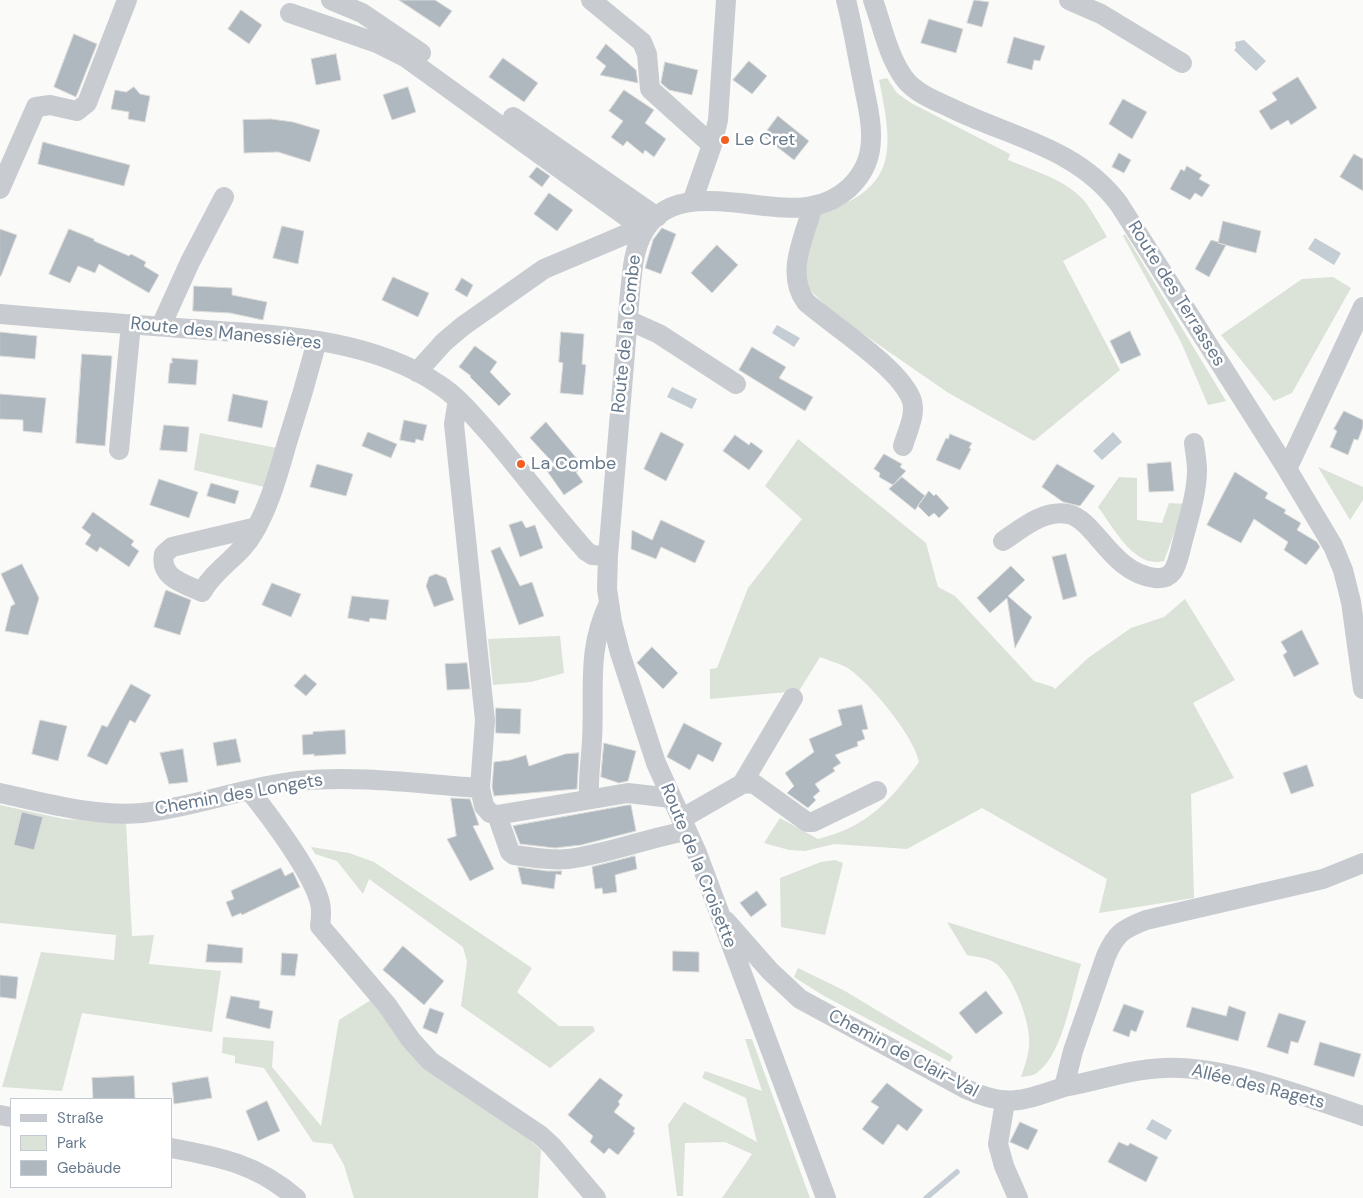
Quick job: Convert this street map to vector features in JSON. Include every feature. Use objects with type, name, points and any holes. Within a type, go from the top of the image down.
[{"type":"street","points":[[0,189],[36,107],[50,105],[77,111],[87,104],[127,0]]},
{"type":"street","points":[[331,0],[362,13],[649,223]]},
{"type":"street","points":[[591,0],[642,42],[647,54],[650,89],[712,145]]},
{"type":"street","points":[[692,202],[712,145],[718,120],[726,0]]},
{"type":"street","points":[[417,372],[444,342],[470,321],[544,269],[649,223],[679,205],[692,202],[728,200],[789,207],[813,206],[834,198],[853,184],[864,169],[871,138],[868,108],[846,0]]},
{"type":"street","name":"Route des Terrasses","points":[[873,0],[896,64],[910,85],[958,112],[1032,141],[1065,157],[1093,175],[1109,190],[1287,468],[1325,531],[1343,570],[1351,602],[1363,689]]},
{"type":"street","points":[[1069,0],[1101,14],[1182,62]]},
{"type":"street","points":[[290,13],[377,43],[405,57],[649,223]]},
{"type":"street","points":[[161,326],[190,262],[224,197]]},
{"type":"street","points":[[813,206],[795,273],[798,289],[806,302],[879,360],[907,392],[912,401],[913,413],[903,446]]},
{"type":"street","name":"Route de la Combe","points":[[608,556],[628,320],[637,247],[649,223]]},
{"type":"street","points":[[1287,468],[1363,307]]},
{"type":"street","name":"Route des Manessières","points":[[0,314],[161,326],[317,341],[375,355],[417,372],[439,384],[458,400],[508,455],[586,551],[592,555],[608,556]]},
{"type":"street","points":[[628,320],[659,334],[736,384]]},
{"type":"street","points":[[119,450],[131,324]]},
{"type":"street","points":[[257,526],[270,499],[317,341]]},
{"type":"street","points":[[458,400],[454,424],[486,720],[480,788],[484,806],[490,813],[497,815],[589,798],[628,793],[670,798]]},
{"type":"street","points":[[1003,541],[1030,522],[1053,514],[1067,514],[1085,526],[1121,564],[1147,577],[1163,579],[1168,577],[1177,564],[1194,487],[1197,471],[1194,443]]},
{"type":"street","name":"Route de la Croisette","points":[[608,556],[609,603],[620,652],[656,763],[670,798],[684,825],[719,914],[826,1198]]},
{"type":"street","points":[[589,798],[588,777],[592,741],[592,689],[596,637],[609,603]]},
{"type":"street","points":[[497,815],[510,852],[514,855],[552,860],[581,856],[655,837],[684,825],[742,784],[793,698]]},
{"type":"street","name":"Chemin des Longets","points":[[0,793],[105,813],[141,813],[208,795],[329,779],[480,788]]},
{"type":"street","points":[[742,784],[753,783],[807,822],[813,822],[877,791]]},
{"type":"street","points":[[249,790],[271,817],[311,881],[321,904],[320,926],[387,1005],[411,1040],[430,1061],[540,1135],[552,1146],[596,1198]]},
{"type":"street","points":[[1064,1087],[1073,1052],[1106,956],[1112,942],[1121,932],[1146,920],[1323,879],[1363,863]]},
{"type":"street","name":"Chemin de Clair-Val","points":[[719,914],[770,971],[800,999],[966,1089],[991,1100],[1004,1102],[1034,1097],[1064,1087]]},
{"type":"street","name":"Allée des Ragets","points":[[1064,1087],[1150,1070],[1189,1068],[1230,1076],[1363,1116]]},
{"type":"street","points":[[1004,1102],[998,1144],[1018,1198]]},
{"type":"street","points":[[172,1148],[210,1155],[252,1168],[268,1177],[296,1198]]},
{"type":"green space","points":[[887,78],[897,93],[911,103],[1010,154],[1008,160],[1050,177],[1070,188],[1086,203],[1107,237],[1063,261],[1120,370],[1034,441],[947,392],[833,313],[809,289],[804,280],[814,216],[841,206],[861,194],[875,181],[883,167],[887,150],[887,130],[879,80]]},
{"type":"green space","points":[[1125,234],[1226,401],[1208,405],[1181,342],[1123,236]]},
{"type":"green space","points":[[1333,277],[1351,288],[1292,393],[1274,401],[1221,335],[1302,279]]},
{"type":"green space","points":[[200,433],[277,448],[264,487],[194,470]]},
{"type":"green space","points":[[798,439],[926,543],[938,587],[955,596],[1034,681],[1055,689],[1088,658],[1131,628],[1164,617],[1185,599],[1235,680],[1193,703],[1234,778],[1191,794],[1194,898],[1099,913],[1107,879],[982,808],[907,849],[834,844],[805,851],[789,850],[764,843],[780,818],[818,839],[835,834],[864,820],[898,789],[919,762],[916,751],[900,724],[866,683],[846,667],[820,657],[799,691],[710,699],[710,669],[717,668],[748,588],[802,519],[765,486]]},
{"type":"green space","points":[[1318,467],[1363,487],[1363,500],[1350,520]]},
{"type":"green space","points":[[1119,477],[1137,478],[1137,520],[1162,523],[1169,503],[1185,504],[1164,561],[1153,562],[1143,559],[1134,553],[1118,535],[1098,507]]},
{"type":"green space","points":[[560,636],[564,673],[531,682],[493,685],[488,639]]},
{"type":"green space","points":[[0,805],[64,819],[126,823],[132,936],[154,935],[149,964],[221,971],[212,1032],[82,1013],[62,1091],[2,1087],[41,952],[114,960],[116,935],[0,923]]},
{"type":"green space","points":[[311,847],[349,853],[374,862],[532,968],[517,992],[559,1026],[593,1026],[595,1031],[550,1068],[461,1006],[467,962],[463,947],[369,879],[363,894],[337,861],[315,854]]},
{"type":"green space","points":[[835,860],[843,863],[825,935],[781,927],[780,878],[821,862]]},
{"type":"green space","points":[[947,922],[1081,964],[1066,1022],[1060,1037],[1047,1062],[1035,1074],[1021,1077],[1028,1055],[1028,1028],[1021,1004],[1011,982],[996,963],[984,958],[967,955]]},
{"type":"green space","points":[[798,968],[845,991],[953,1056],[950,1062],[824,996],[794,977]]},
{"type":"green space","points":[[374,998],[541,1150],[538,1198],[354,1198],[344,1165],[332,1144],[313,1142],[264,1068],[235,1063],[235,1056],[222,1053],[223,1037],[274,1041],[272,1067],[321,1126],[339,1020]]},
{"type":"green space","points":[[745,1039],[752,1039],[810,1198],[722,1198],[752,1154],[725,1142],[685,1143],[683,1196],[677,1196],[668,1125],[684,1102],[757,1142],[746,1098],[702,1078],[705,1071],[762,1091]]},
{"type":"shaded area","points":[[1244,40],[1266,61],[1256,71],[1234,50],[1236,48],[1235,42]]},
{"type":"shaded area","points":[[1315,238],[1341,253],[1334,265],[1308,249]]},
{"type":"shaded area","points":[[777,325],[800,338],[794,347],[772,333]]},
{"type":"shaded area","points":[[672,387],[697,399],[692,409],[667,397]]},
{"type":"shaded area","points":[[1113,432],[1122,442],[1102,460],[1093,451]]},
{"type":"shaded area","points":[[1152,1119],[1172,1130],[1166,1140],[1146,1129]]},
{"type":"building","points":[[399,0],[435,0],[452,11],[440,27]]},
{"type":"building","points":[[974,0],[989,2],[982,27],[967,23]]},
{"type":"building","points":[[241,10],[262,25],[249,44],[228,29]]},
{"type":"building","points":[[929,19],[963,29],[956,53],[921,43]]},
{"type":"building","points":[[74,34],[97,44],[76,97],[54,87]]},
{"type":"building","points":[[1014,37],[1045,46],[1040,61],[1034,60],[1032,70],[1007,63]]},
{"type":"building","points":[[606,44],[636,70],[638,83],[600,75],[606,66],[596,58]]},
{"type":"building","points":[[336,54],[341,80],[316,85],[311,59]]},
{"type":"building","points":[[503,58],[538,83],[524,102],[489,77]]},
{"type":"building","points":[[749,61],[767,76],[752,94],[733,80]]},
{"type":"building","points":[[665,62],[698,70],[692,95],[669,90],[661,83]]},
{"type":"building","points":[[1298,77],[1317,108],[1291,125],[1288,120],[1271,130],[1259,111],[1277,100],[1272,93]]},
{"type":"building","points":[[134,87],[140,94],[150,96],[145,122],[128,119],[129,112],[111,109],[115,90],[126,92]]},
{"type":"building","points":[[408,87],[416,112],[392,120],[383,95]]},
{"type":"building","points":[[624,90],[654,110],[645,123],[666,139],[654,157],[645,150],[643,154],[627,141],[623,146],[611,137],[623,121],[609,111]]},
{"type":"building","points":[[1123,99],[1147,112],[1132,139],[1109,124]]},
{"type":"building","points":[[778,116],[809,141],[794,160],[763,136]]},
{"type":"building","points":[[271,119],[293,122],[320,130],[310,162],[278,152],[244,153],[243,120]]},
{"type":"building","points":[[43,142],[130,165],[124,186],[38,164]]},
{"type":"building","points":[[1119,153],[1131,160],[1124,173],[1112,167]]},
{"type":"building","points":[[1354,154],[1363,159],[1363,191],[1340,177]]},
{"type":"building","points":[[1187,166],[1202,175],[1199,179],[1210,185],[1202,197],[1195,193],[1190,200],[1170,189],[1181,169],[1184,171]]},
{"type":"building","points":[[537,167],[550,176],[542,187],[529,177]]},
{"type":"building","points":[[549,193],[573,210],[557,231],[534,214]]},
{"type":"building","points":[[1223,221],[1261,231],[1256,253],[1226,245],[1209,277],[1195,269],[1211,240],[1218,242]]},
{"type":"building","points":[[282,226],[304,231],[298,264],[273,258]]},
{"type":"building","points":[[662,228],[676,234],[661,274],[645,268],[653,240]]},
{"type":"building","points":[[0,229],[17,235],[1,276],[0,276]]},
{"type":"building","points":[[69,229],[146,262],[144,266],[159,275],[149,293],[99,264],[95,273],[78,266],[70,283],[49,274]]},
{"type":"building","points":[[717,245],[738,265],[712,293],[691,273]]},
{"type":"building","points":[[393,277],[429,293],[418,317],[382,300]]},
{"type":"building","points":[[462,278],[473,285],[467,297],[455,290]]},
{"type":"building","points":[[194,286],[232,288],[232,295],[267,302],[263,320],[230,313],[193,311]]},
{"type":"building","points":[[1130,331],[1141,355],[1121,364],[1110,341]]},
{"type":"building","points":[[0,332],[37,336],[35,359],[0,356]]},
{"type":"building","points":[[561,332],[584,334],[582,364],[586,365],[583,395],[560,393],[563,363],[559,362]]},
{"type":"building","points":[[475,346],[497,362],[490,372],[511,394],[499,406],[471,376],[459,367]]},
{"type":"building","points":[[752,347],[786,367],[779,378],[813,397],[805,411],[739,370]]},
{"type":"building","points":[[82,354],[112,356],[105,446],[76,443]]},
{"type":"building","points":[[172,358],[198,360],[196,385],[168,383]]},
{"type":"building","points":[[0,394],[46,398],[42,433],[23,431],[23,420],[0,419]]},
{"type":"building","points":[[233,394],[268,401],[262,428],[228,421]]},
{"type":"building","points":[[1344,411],[1363,420],[1363,427],[1358,440],[1354,439],[1348,455],[1330,447],[1337,431],[1334,429]]},
{"type":"building","points":[[404,420],[427,425],[423,441],[416,439],[415,443],[400,440]]},
{"type":"building","points":[[546,422],[584,467],[576,472],[583,482],[564,495],[547,471],[555,465],[530,438]]},
{"type":"building","points":[[164,425],[189,427],[187,452],[160,450]]},
{"type":"building","points":[[368,432],[397,444],[391,458],[362,446]]},
{"type":"building","points":[[661,432],[684,444],[666,481],[644,469]]},
{"type":"building","points":[[950,434],[972,443],[969,448],[971,449],[960,470],[936,460],[946,438],[948,439]]},
{"type":"building","points":[[735,435],[749,445],[751,442],[763,451],[749,470],[723,451]]},
{"type":"building","points":[[884,454],[902,464],[900,467],[906,471],[893,485],[879,477],[880,473],[874,469]]},
{"type":"building","points":[[1171,462],[1174,491],[1149,492],[1147,464]]},
{"type":"building","points":[[317,464],[353,474],[346,496],[310,487]]},
{"type":"building","points":[[1057,464],[1095,486],[1080,506],[1063,502],[1042,487]]},
{"type":"building","points":[[1235,472],[1268,493],[1265,498],[1286,510],[1284,513],[1301,523],[1297,530],[1317,542],[1320,547],[1306,565],[1284,550],[1288,542],[1254,519],[1241,543],[1207,525]]},
{"type":"building","points":[[902,477],[925,496],[915,510],[889,489]]},
{"type":"building","points":[[159,479],[198,492],[189,518],[150,505]]},
{"type":"building","points":[[211,483],[239,491],[235,504],[207,496]]},
{"type":"building","points":[[929,491],[934,496],[936,494],[949,508],[939,518],[934,513],[929,517],[918,506]]},
{"type":"building","points":[[93,512],[134,541],[131,545],[139,551],[129,567],[100,547],[97,552],[85,544],[91,535],[82,528]]},
{"type":"building","points":[[661,520],[705,541],[695,563],[661,547],[656,559],[631,549],[632,530],[652,540]]},
{"type":"building","points":[[522,521],[526,528],[535,525],[543,548],[520,557],[509,525]]},
{"type":"building","points":[[500,547],[520,586],[532,582],[544,616],[519,625],[491,551]]},
{"type":"building","points":[[1066,554],[1077,596],[1063,600],[1052,557]]},
{"type":"building","points":[[22,564],[39,598],[28,635],[5,631],[11,606],[15,604],[1,574]]},
{"type":"building","points":[[1011,566],[1025,580],[1008,596],[1032,617],[1015,648],[1007,598],[990,613],[977,598]]},
{"type":"building","points":[[436,574],[446,578],[454,600],[434,607],[426,586],[429,577]]},
{"type":"building","points":[[272,583],[301,594],[291,617],[262,605]]},
{"type":"building","points":[[166,590],[191,600],[180,635],[154,627]]},
{"type":"building","points":[[352,596],[389,600],[386,620],[370,618],[369,622],[348,618]]},
{"type":"building","points":[[1302,630],[1319,664],[1294,677],[1283,655],[1287,652],[1281,642]]},
{"type":"building","points":[[652,647],[678,673],[663,689],[637,663]]},
{"type":"building","points":[[467,663],[470,689],[447,690],[445,664]]},
{"type":"building","points":[[305,674],[317,684],[306,696],[294,686]]},
{"type":"building","points":[[131,684],[151,695],[135,723],[130,720],[107,765],[87,756],[102,725],[107,727]]},
{"type":"building","points":[[862,705],[868,729],[862,730],[865,739],[857,742],[858,746],[835,755],[841,763],[833,768],[835,771],[815,784],[820,791],[813,797],[816,800],[808,808],[787,793],[794,786],[785,773],[814,752],[809,739],[842,725],[838,710]]},
{"type":"building","points":[[496,708],[521,709],[520,734],[496,733]]},
{"type":"building","points":[[40,720],[67,726],[58,761],[32,754]]},
{"type":"building","points":[[684,723],[722,743],[713,762],[698,754],[690,770],[667,757]]},
{"type":"building","points":[[345,730],[346,754],[303,755],[302,735],[313,734],[313,732]]},
{"type":"building","points":[[236,739],[241,762],[217,766],[213,743]]},
{"type":"building","points":[[604,743],[636,751],[628,781],[619,783],[601,777]]},
{"type":"building","points":[[183,749],[188,782],[169,784],[160,753]]},
{"type":"building","points":[[579,753],[577,789],[494,796],[492,787],[494,762],[526,755],[529,766],[565,754]]},
{"type":"building","points":[[1307,765],[1314,786],[1291,794],[1283,773]]},
{"type":"building","points":[[451,798],[470,799],[479,825],[473,826],[494,869],[470,881],[447,839],[456,836]]},
{"type":"building","points":[[631,805],[636,831],[581,845],[555,848],[520,844],[513,826]]},
{"type":"building","points":[[22,812],[43,817],[34,850],[14,845]]},
{"type":"building","points":[[635,856],[637,869],[615,875],[617,892],[603,894],[602,888],[595,889],[592,867]]},
{"type":"building","points":[[518,867],[562,871],[561,875],[556,874],[554,889],[522,884]]},
{"type":"building","points":[[281,868],[285,876],[293,872],[300,887],[242,915],[241,913],[232,917],[226,902],[234,899],[231,891]]},
{"type":"building","points":[[757,891],[767,905],[751,917],[740,903]]},
{"type":"building","points":[[208,944],[243,948],[242,963],[206,962]]},
{"type":"building","points":[[403,946],[444,981],[424,1005],[383,970]]},
{"type":"building","points":[[673,951],[699,952],[699,972],[673,971]]},
{"type":"building","points":[[282,953],[298,954],[295,976],[281,975]]},
{"type":"building","points":[[0,975],[18,977],[16,999],[0,997]]},
{"type":"building","points":[[986,991],[1003,1013],[976,1034],[959,1013]]},
{"type":"building","points":[[231,996],[260,1001],[259,1008],[273,1011],[270,1029],[226,1018]]},
{"type":"building","points":[[1124,1004],[1144,1011],[1136,1032],[1131,1030],[1129,1037],[1113,1031]]},
{"type":"building","points":[[1229,1006],[1246,1012],[1238,1041],[1186,1027],[1192,1007],[1226,1016]]},
{"type":"building","points":[[430,1008],[444,1013],[437,1034],[423,1028]]},
{"type":"building","points":[[1279,1013],[1306,1021],[1298,1043],[1291,1041],[1288,1054],[1267,1047]]},
{"type":"building","points":[[1320,1042],[1361,1054],[1354,1077],[1314,1065]]},
{"type":"building","points":[[134,1076],[135,1098],[93,1098],[92,1078]]},
{"type":"building","points":[[208,1077],[212,1098],[174,1104],[172,1083]]},
{"type":"building","points":[[600,1078],[623,1095],[618,1102],[620,1104],[614,1112],[635,1128],[633,1132],[635,1133],[618,1155],[609,1148],[604,1154],[590,1142],[593,1136],[568,1115]]},
{"type":"building","points":[[887,1083],[923,1110],[907,1131],[898,1124],[883,1145],[862,1129],[879,1107],[871,1102]]},
{"type":"building","points":[[267,1101],[280,1131],[258,1141],[246,1111]]},
{"type":"building","points":[[1020,1122],[1038,1130],[1028,1150],[1010,1142]]},
{"type":"building","points":[[1119,1142],[1128,1146],[1130,1143],[1158,1157],[1146,1182],[1108,1162]]},
{"type":"waterway","points":[[926,1198],[957,1172]]},
{"type":"place","name":"Le Cret","points":[[725,140]]},
{"type":"place","name":"La Combe","points":[[521,464]]}]
